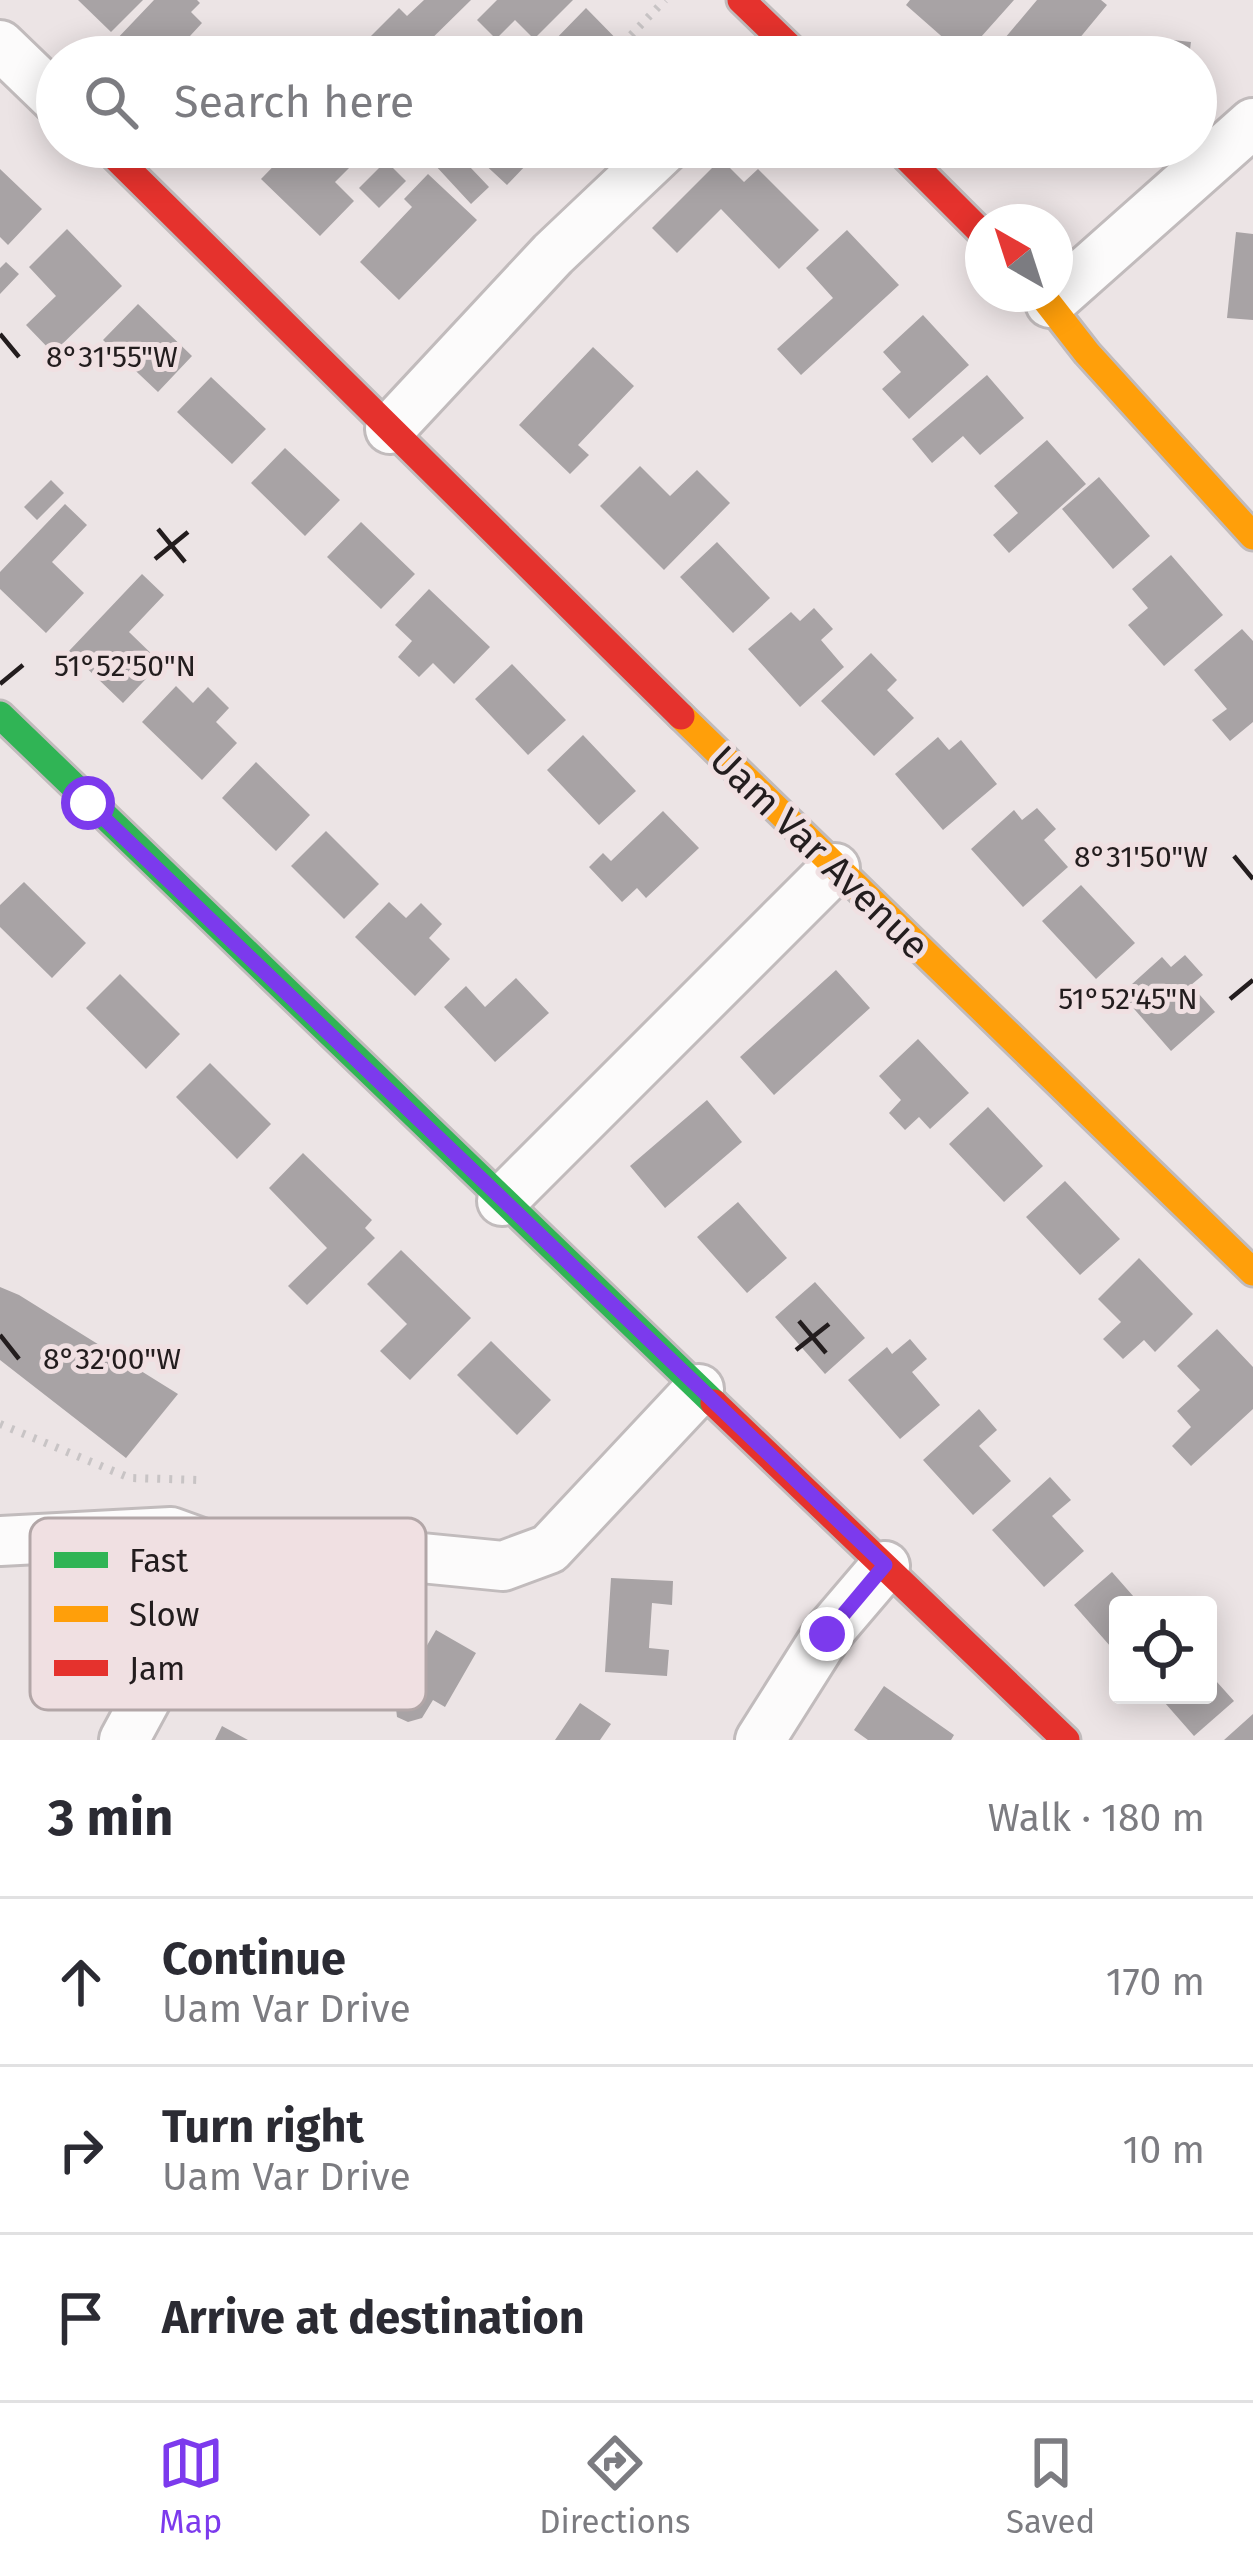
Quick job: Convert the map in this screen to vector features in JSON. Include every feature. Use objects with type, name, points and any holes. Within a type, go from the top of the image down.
[{"type":"street","points":[[741,0],[770,36]]},
{"type":"street","points":[[0,45],[36,80]]},
{"type":"street","points":[[1217,153],[1253,123]]},
{"type":"street","name":"Uam Var Avenue","points":[[126,168],[835,868],[1253,1272]]},
{"type":"street","points":[[390,429],[553,254],[644,168]]},
{"type":"street","points":[[917,168],[965,216]]},
{"type":"street","points":[[1073,275],[1200,168]]},
{"type":"street","points":[[1056,312],[1087,353],[1253,536]]},
{"type":"street","points":[[0,715],[1066,1740]]},
{"type":"street","points":[[502,1201],[835,868]]},
{"type":"street","points":[[426,1558],[503,1566],[549,1549],[699,1389]]},
{"type":"street","points":[[0,1541],[30,1539]]},
{"type":"street","points":[[760,1740],[827,1634],[885,1565]]},
{"type":"street","points":[[124,1740],[140,1710]]},
{"type":"path","points":[[631,35],[664,0]]},
{"type":"path","points":[[0,1424],[130,1478],[200,1480]]},
{"type":"building","points":[[78,0],[143,0],[111,32]]},
{"type":"building","points":[[154,0],[200,3],[191,12],[202,23],[190,36],[120,36]]},
{"type":"building","points":[[424,0],[471,0],[434,36],[371,36],[399,8],[407,16]]},
{"type":"building","points":[[497,0],[573,0],[537,36],[515,20],[493,36],[477,20]]},
{"type":"building","points":[[910,0],[1014,0],[982,36],[941,36],[906,5]]},
{"type":"building","points":[[1037,0],[1101,0],[1107,5],[1081,36],[1007,36]]},
{"type":"building","points":[[586,8],[613,36],[559,36]]},
{"type":"building","points":[[272,168],[349,168],[335,182],[354,201],[320,236],[261,179]]},
{"type":"building","points":[[379,168],[393,168],[406,181],[379,208],[359,188]]},
{"type":"building","points":[[438,168],[471,168],[489,187],[471,204]]},
{"type":"building","points":[[489,168],[523,168],[507,185]]},
{"type":"building","points":[[712,168],[730,168],[744,182],[758,169],[819,230],[779,269],[721,209],[677,253],[652,228]]},
{"type":"building","points":[[0,169],[42,209],[8,245],[0,237]]},
{"type":"building","points":[[428,174],[477,220],[399,300],[360,262],[412,207],[404,199]]},
{"type":"building","points":[[67,229],[122,286],[53,353],[26,325],[56,296],[29,267]]},
{"type":"building","points":[[847,230],[899,285],[801,375],[777,349],[833,298],[806,268]]},
{"type":"building","points":[[1236,232],[1253,234],[1253,320],[1227,318]]},
{"type":"building","points":[[6,262],[19,274],[0,294],[0,268]]},
{"type":"building","points":[[138,304],[192,356],[158,392],[103,340]]},
{"type":"building","points":[[923,315],[969,365],[909,419],[882,389],[901,372],[883,352]]},
{"type":"building","points":[[593,347],[634,386],[578,445],[589,455],[570,474],[519,425]]},
{"type":"building","points":[[987,375],[1024,418],[980,455],[963,436],[932,463],[912,439]]},
{"type":"building","points":[[211,377],[266,429],[232,464],[177,412]]},
{"type":"building","points":[[1047,440],[1086,484],[1009,553],[993,535],[1018,513],[994,486]]},
{"type":"building","points":[[285,448],[340,500],[305,536],[251,483]]},
{"type":"building","points":[[640,466],[670,496],[697,470],[730,503],[664,570],[600,506]]},
{"type":"building","points":[[1099,477],[1150,536],[1113,569],[1062,509]]},
{"type":"building","points":[[51,480],[64,493],[37,520],[24,507]]},
{"type":"building","points":[[65,504],[87,525],[52,562],[84,593],[46,633],[0,589],[0,572]]},
{"type":"building","points":[[361,522],[415,574],[381,609],[327,557]]},
{"type":"building","points":[[717,542],[770,598],[733,633],[680,577]]},
{"type":"building","points":[[1171,555],[1223,615],[1164,666],[1128,625],[1148,608],[1132,589]]},
{"type":"building","points":[[142,574],[164,595],[129,632],[161,663],[123,703],[69,651]]},
{"type":"building","points":[[429,589],[490,647],[454,684],[433,663],[419,677],[398,657],[412,641],[395,625]]},
{"type":"building","points":[[814,608],[833,629],[821,640],[844,667],[800,707],[748,649],[791,612],[800,621]]},
{"type":"building","points":[[1242,629],[1253,641],[1253,722],[1230,741],[1212,720],[1227,709],[1194,670]]},
{"type":"building","points":[[871,653],[897,680],[887,690],[914,718],[874,756],[821,701]]},
{"type":"building","points":[[512,664],[566,720],[528,755],[475,699]]},
{"type":"building","points":[[176,686],[193,703],[208,687],[229,708],[216,722],[237,743],[202,780],[142,722]]},
{"type":"building","points":[[583,735],[636,791],[599,825],[547,770]]},
{"type":"building","points":[[938,737],[949,750],[961,740],[997,784],[943,830],[895,774]]},
{"type":"building","points":[[256,762],[310,815],[276,851],[222,798]]},
{"type":"building","points":[[1037,808],[1056,829],[1044,840],[1068,867],[1023,907],[971,849],[1014,810],[1022,820]]},
{"type":"building","points":[[663,811],[699,848],[646,898],[637,888],[622,902],[589,867],[603,853],[611,861]]},
{"type":"building","points":[[326,831],[379,884],[344,919],[291,866]]},
{"type":"building","points":[[24,882],[86,943],[52,978],[0,927],[0,905]]},
{"type":"building","points":[[1081,885],[1135,943],[1096,979],[1042,921]]},
{"type":"building","points":[[389,902],[406,918],[421,903],[442,924],[429,938],[450,959],[415,996],[355,937]]},
{"type":"building","points":[[1185,955],[1203,975],[1191,985],[1215,1012],[1171,1051],[1121,994],[1162,957],[1171,967]]},
{"type":"building","points":[[836,970],[870,1008],[774,1095],[740,1057]]},
{"type":"building","points":[[120,974],[180,1034],[146,1069],[86,1008]]},
{"type":"building","points":[[516,978],[549,1013],[495,1062],[444,1007],[466,986],[485,1007]]},
{"type":"building","points":[[918,1039],[969,1093],[930,1129],[919,1117],[905,1130],[889,1113],[901,1100],[879,1076]]},
{"type":"building","points":[[210,1063],[271,1124],[237,1159],[176,1097]]},
{"type":"building","points":[[707,1100],[742,1142],[665,1208],[630,1166]]},
{"type":"building","points":[[988,1107],[1043,1166],[1004,1202],[949,1144]]},
{"type":"building","points":[[303,1153],[372,1220],[365,1228],[375,1238],[307,1305],[288,1286],[327,1248],[269,1188]]},
{"type":"building","points":[[1065,1181],[1120,1239],[1080,1275],[1026,1217]]},
{"type":"building","points":[[738,1202],[787,1258],[747,1293],[697,1237]]},
{"type":"building","points":[[401,1250],[471,1318],[410,1380],[380,1351],[407,1324],[367,1284]]},
{"type":"building","points":[[1139,1258],[1193,1314],[1155,1352],[1144,1340],[1123,1359],[1103,1339],[1121,1322],[1098,1299]]},
{"type":"building","points":[[815,1282],[865,1338],[825,1374],[775,1317]]},
{"type":"building","points":[[0,1287],[178,1394],[126,1458],[0,1360]]},
{"type":"building","points":[[1217,1329],[1253,1367],[1253,1409],[1191,1466],[1172,1446],[1191,1427],[1177,1411],[1200,1390],[1177,1366]]},
{"type":"building","points":[[910,1339],[927,1359],[912,1372],[940,1405],[900,1439],[848,1380],[887,1347],[892,1354]]},
{"type":"building","points":[[491,1341],[551,1400],[517,1435],[457,1375]]},
{"type":"building","points":[[979,1409],[997,1430],[979,1446],[1011,1481],[973,1515],[923,1460]]},
{"type":"building","points":[[1050,1477],[1071,1500],[1052,1516],[1084,1551],[1044,1587],[992,1530]]},
{"type":"building","points":[[1112,1572],[1133,1596],[1109,1596],[1109,1645],[1074,1605]]},
{"type":"building","points":[[611,1578],[673,1581],[672,1605],[652,1603],[649,1648],[669,1650],[667,1676],[605,1672]]},
{"type":"building","points":[[436,1630],[476,1653],[445,1707],[433,1700],[422,1718],[408,1722],[397,1717],[396,1710],[426,1710],[426,1647]]},
{"type":"building","points":[[1217,1682],[1234,1701],[1194,1736],[1166,1704],[1217,1704]]},
{"type":"building","points":[[884,1686],[954,1735],[951,1740],[868,1740],[854,1730]]},
{"type":"building","points":[[580,1703],[611,1724],[600,1740],[555,1740]]},
{"type":"building","points":[[1253,1714],[1253,1740],[1224,1740]]},
{"type":"building","points":[[222,1726],[248,1740],[215,1740]]},
{"type":"traffic: fast","points":[[0,715],[714,1403]]},
{"type":"traffic: slow","points":[[1055,312],[1253,536]]},
{"type":"traffic: slow","points":[[681,716],[1253,1272]]},
{"type":"traffic: jam","points":[[741,0],[778,36]]},
{"type":"traffic: jam","points":[[126,168],[681,716]]},
{"type":"traffic: jam","points":[[917,168],[965,216]]},
{"type":"traffic: jam","points":[[714,1403],[1066,1740]]},
{"type":"route","points":[[88,803],[885,1565],[827,1634]]}]
